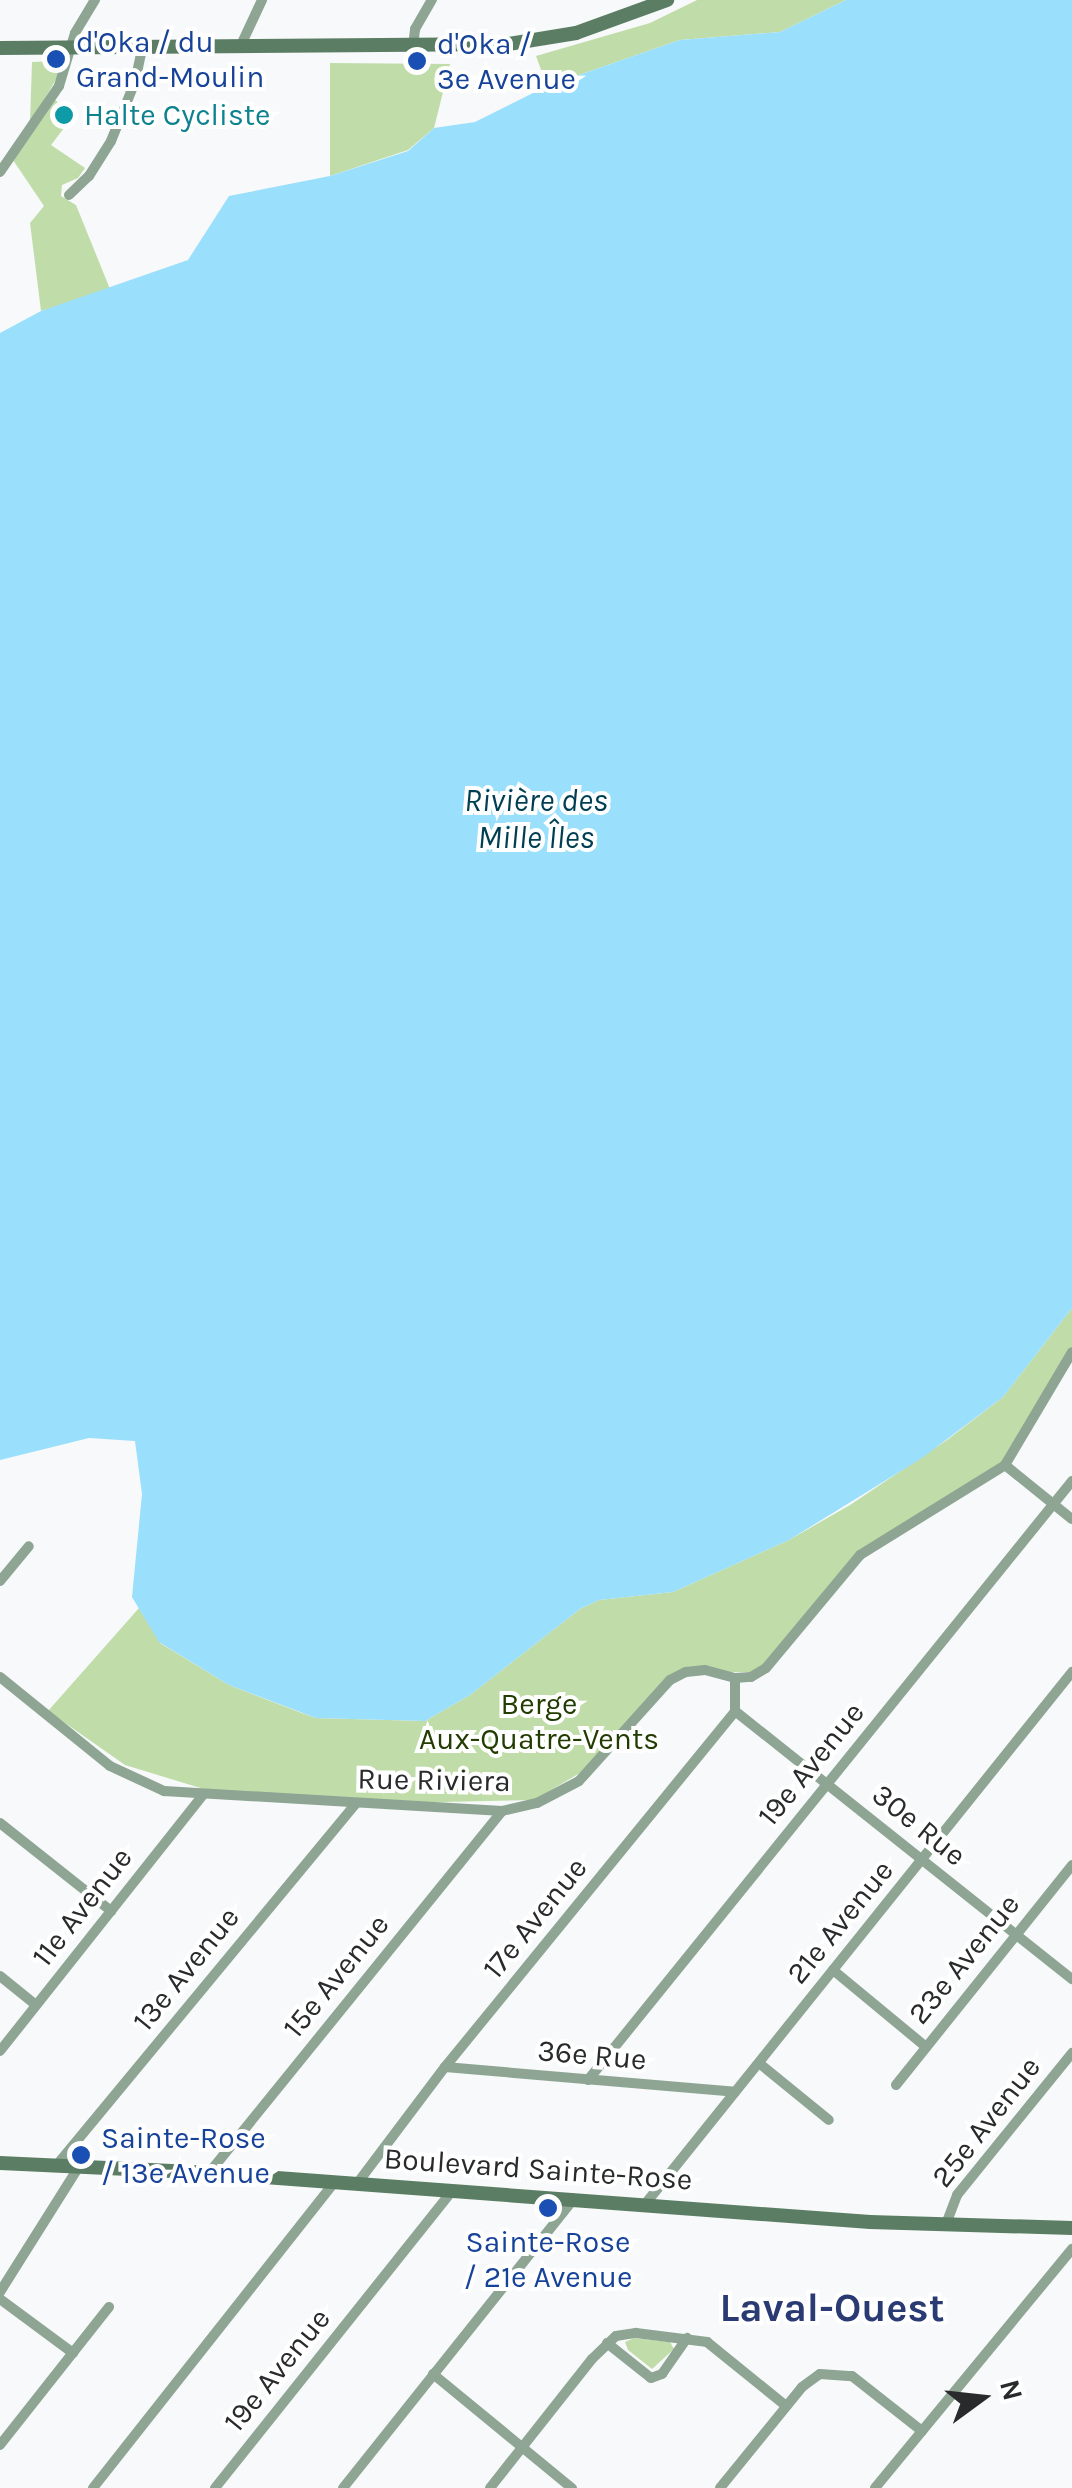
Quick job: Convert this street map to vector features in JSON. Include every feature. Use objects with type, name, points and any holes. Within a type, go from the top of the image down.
[{"type":"street","points":[[0,172],[55,94],[75,33],[95,0]]},
{"type":"street","points":[[240,48],[262,0]]},
{"type":"street","points":[[413,46],[415,29],[432,0]]},
{"type":"street","points":[[0,48],[413,46],[547,40],[605,25],[667,0]]},
{"type":"street","points":[[69,195],[89,176],[111,142],[135,82],[142,48]]},
{"type":"street","points":[[735,1711],[735,1678],[752,1677],[766,1668],[860,1555],[1006,1465],[1072,1352]]},
{"type":"street","points":[[1006,1465],[1072,1519]]},
{"type":"street","name":"19e Avenue","points":[[588,2080],[1072,1481]]},
{"type":"street","points":[[0,1581],[28,1546]]},
{"type":"street","name":"Rue Riviera","points":[[0,1677],[134,1780],[164,1791],[502,1811],[548,1799],[579,1780],[670,1680],[686,1672],[705,1670],[735,1678]]},
{"type":"street","name":"21e Avenue","points":[[646,2203],[1072,1672]]},
{"type":"street","name":"30e Rue","points":[[735,1711],[1072,1979]]},
{"type":"street","name":"17e Avenue","points":[[356,2185],[445,2068],[735,1711]]},
{"type":"street","name":"11e Avenue","points":[[0,2051],[203,1795]]},
{"type":"street","name":"13e Avenue","points":[[56,2166],[354,1804]]},
{"type":"street","name":"15e Avenue","points":[[209,2173],[502,1811]]},
{"type":"street","points":[[0,1823],[111,1911]]},
{"type":"street","name":"23e Avenue","points":[[896,2085],[1072,1865]]},
{"type":"street","points":[[833,1970],[926,2046]]},
{"type":"street","points":[[0,1976],[36,2005]]},
{"type":"street","name":"25e Avenue","points":[[946,2224],[957,2194],[1072,2054]]},
{"type":"street","points":[[759,2062],[828,2120]]},
{"type":"street","name":"36e Rue","points":[[445,2068],[735,2092]]},
{"type":"street","name":"Boulevard Sainte-Rose","points":[[0,2162],[946,2224],[1072,2228]]},
{"type":"street","points":[[74,2352],[0,2296],[78,2168]]},
{"type":"street","points":[[92,2488],[334,2183]]},
{"type":"street","name":"19e Avenue","points":[[216,2488],[453,2190]]},
{"type":"street","points":[[343,2488],[574,2198]]},
{"type":"street","points":[[875,2488],[1072,2248]]},
{"type":"street","points":[[0,2445],[109,2307]]},
{"type":"street","points":[[490,2488],[607,2343],[624,2334],[707,2342],[786,2406]]},
{"type":"street","points":[[607,2343],[652,2378],[662,2374],[687,2338]]},
{"type":"street","points":[[720,2488],[811,2379],[842,2373],[867,2386],[922,2431]]},
{"type":"street","points":[[432,2374],[572,2488]]},
{"type":"green space","points":[[697,0],[846,0],[780,32],[680,40],[547,86],[536,56],[650,23]]},
{"type":"green space","points":[[59,61],[63,68],[30,123],[32,62]]},
{"type":"green space","points":[[330,63],[450,64],[434,128],[408,150],[330,176]]},
{"type":"green space","points":[[55,100],[74,115],[51,145],[85,168],[78,178],[62,185],[61,196],[76,205],[110,289],[41,311],[30,223],[44,206],[13,160]]},
{"type":"green space","name":"Berge Aux-Quatre-Vents","points":[[1072,1308],[1072,1351],[1004,1467],[868,1551],[767,1672],[685,1672],[585,1770],[534,1800],[355,1804],[207,1790],[125,1765],[48,1711],[139,1608],[160,1643],[229,1685],[316,1718],[425,1721],[470,1695],[580,1609],[599,1600],[673,1592],[789,1540],[850,1505],[1003,1397]]},
{"type":"green space","points":[[634,2338],[670,2342],[674,2349],[652,2369],[628,2350],[625,2342]]},
{"type":"water","name":"Rivière des Mille Îles","points":[[846,0],[1072,0],[1072,1308],[1003,1397],[922,1458],[789,1540],[673,1592],[599,1600],[580,1609],[470,1695],[425,1721],[316,1718],[229,1685],[159,1642],[132,1597],[142,1494],[135,1441],[89,1438],[0,1460],[0,333],[41,311],[188,260],[229,196],[330,176],[408,151],[434,128],[475,122],[547,86],[680,40],[780,32]]},
{"type":"place","name":"d'Oka / du Grand-Moulin","points":[[56,59]]},
{"type":"place","name":"d'Oka / 3e Avenue","points":[[417,61]]},
{"type":"place","name":"Halte Cycliste","points":[[64,115]]},
{"type":"place","name":"Sainte-Rose / 13e Avenue","points":[[81,2155]]},
{"type":"place","name":"Sainte-Rose / 21e Avenue","points":[[548,2208]]},
{"type":"district","name":"Laval-Ouest","points":[[832,2308]]}]
